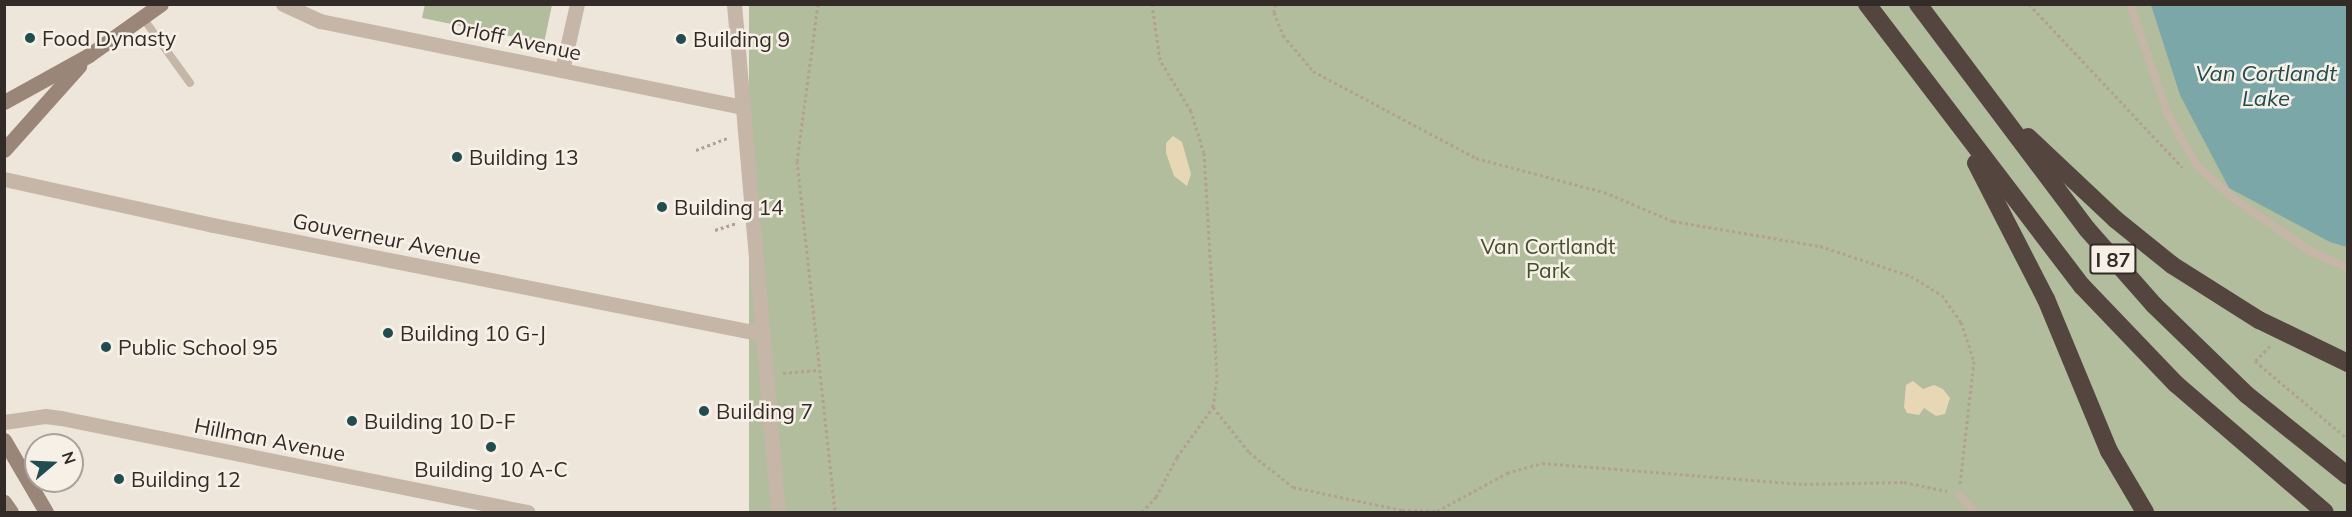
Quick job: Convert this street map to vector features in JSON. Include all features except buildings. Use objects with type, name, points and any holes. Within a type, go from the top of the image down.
[{"type":"highway","name":"I 87","points":[[1867,4],[1956,124],[2082,286],[2176,384],[2324,512]]},
{"type":"highway","name":"I 87","points":[[1918,4],[2087,229],[2154,305],[2247,395],[2348,476]]},
{"type":"highway","points":[[1989,99],[2101,206],[2172,265],[2250,315],[2348,363]]},
{"type":"highway","points":[[1956,124],[2046,299],[2109,451],[2145,513]]},
{"type":"main road","points":[[4,102],[89,55],[161,4]]},
{"type":"main road","points":[[5,146],[89,55]]},
{"type":"main road","points":[[4,440],[46,513]]},
{"type":"main road","points":[[4,502],[10,513]]},
{"type":"street","name":"Orloff Avenue","points":[[283,4],[320,21],[743,107]]},
{"type":"street","points":[[562,70],[577,4]]},
{"type":"street","points":[[734,4],[778,513]]},
{"type":"street","name":"Gouverneur Avenue","points":[[4,179],[213,225],[763,334]]},
{"type":"street","name":"Hillman Avenue","points":[[4,422],[53,417],[528,513]]},
{"type":"lane","points":[[2130,4],[2168,115],[2198,166],[2233,198],[2310,251],[2348,268]]},
{"type":"lane","points":[[143,18],[190,83]]},
{"type":"lane","points":[[1959,495],[1975,513]]},
{"type":"path","points":[[818,4],[797,161],[817,370],[835,513]]},
{"type":"path","points":[[1142,513],[1156,497],[1177,457],[1213,407],[1216,356],[1204,153],[1191,111],[1160,60],[1152,4]]},
{"type":"path","points":[[1213,407],[1249,452],[1293,487],[1402,510],[1437,511],[1507,473],[1542,463],[1794,483],[1904,482],[1959,495],[1960,454],[1974,362],[1961,322],[1942,295],[1911,276],[1820,246],[1673,221],[1604,192],[1476,158],[1313,70],[1283,35],[1274,12],[1275,4]]},
{"type":"path","points":[[696,150],[745,130]]},
{"type":"path","points":[[716,230],[753,216]]},
{"type":"path","points":[[2279,350],[2269,345],[2255,361],[2348,439]]},
{"type":"path","points":[[766,375],[817,370]]},
{"type":"green space","points":[[425,4],[552,5],[544,43],[422,18]]},
{"type":"green space","name":"Van Cortlandt Park","points":[[749,5],[2347,5],[2347,512],[749,512]]},
{"type":"sand","points":[[1173,136],[1182,142],[1191,174],[1187,186],[1174,176],[1166,153],[1166,143]]},
{"type":"sand","points":[[1913,381],[1923,389],[1934,385],[1943,389],[1950,398],[1945,414],[1936,416],[1924,408],[1919,415],[1907,413],[1904,407],[1906,385]]},
{"type":"water","name":"Van Cortlandt Lake","points":[[2151,5],[2347,5],[2347,247],[2330,242],[2229,188],[2180,95]]},
{"type":"place","name":"Food Dynasty","points":[[30,38]]},
{"type":"place","name":"Building 9","points":[[681,39]]},
{"type":"place","name":"Building 13","points":[[457,157]]},
{"type":"place","name":"Building 14","points":[[662,207]]},
{"type":"place","name":"Building 10 G-J","points":[[388,333]]},
{"type":"place","name":"Public School 95","points":[[106,347]]},
{"type":"place","name":"Building 7","points":[[704,411]]},
{"type":"place","name":"Building 10 D-F","points":[[352,421]]},
{"type":"place","name":"Building 10 A-C","points":[[491,447]]},
{"type":"place","name":"Building 12","points":[[119,479]]}]
